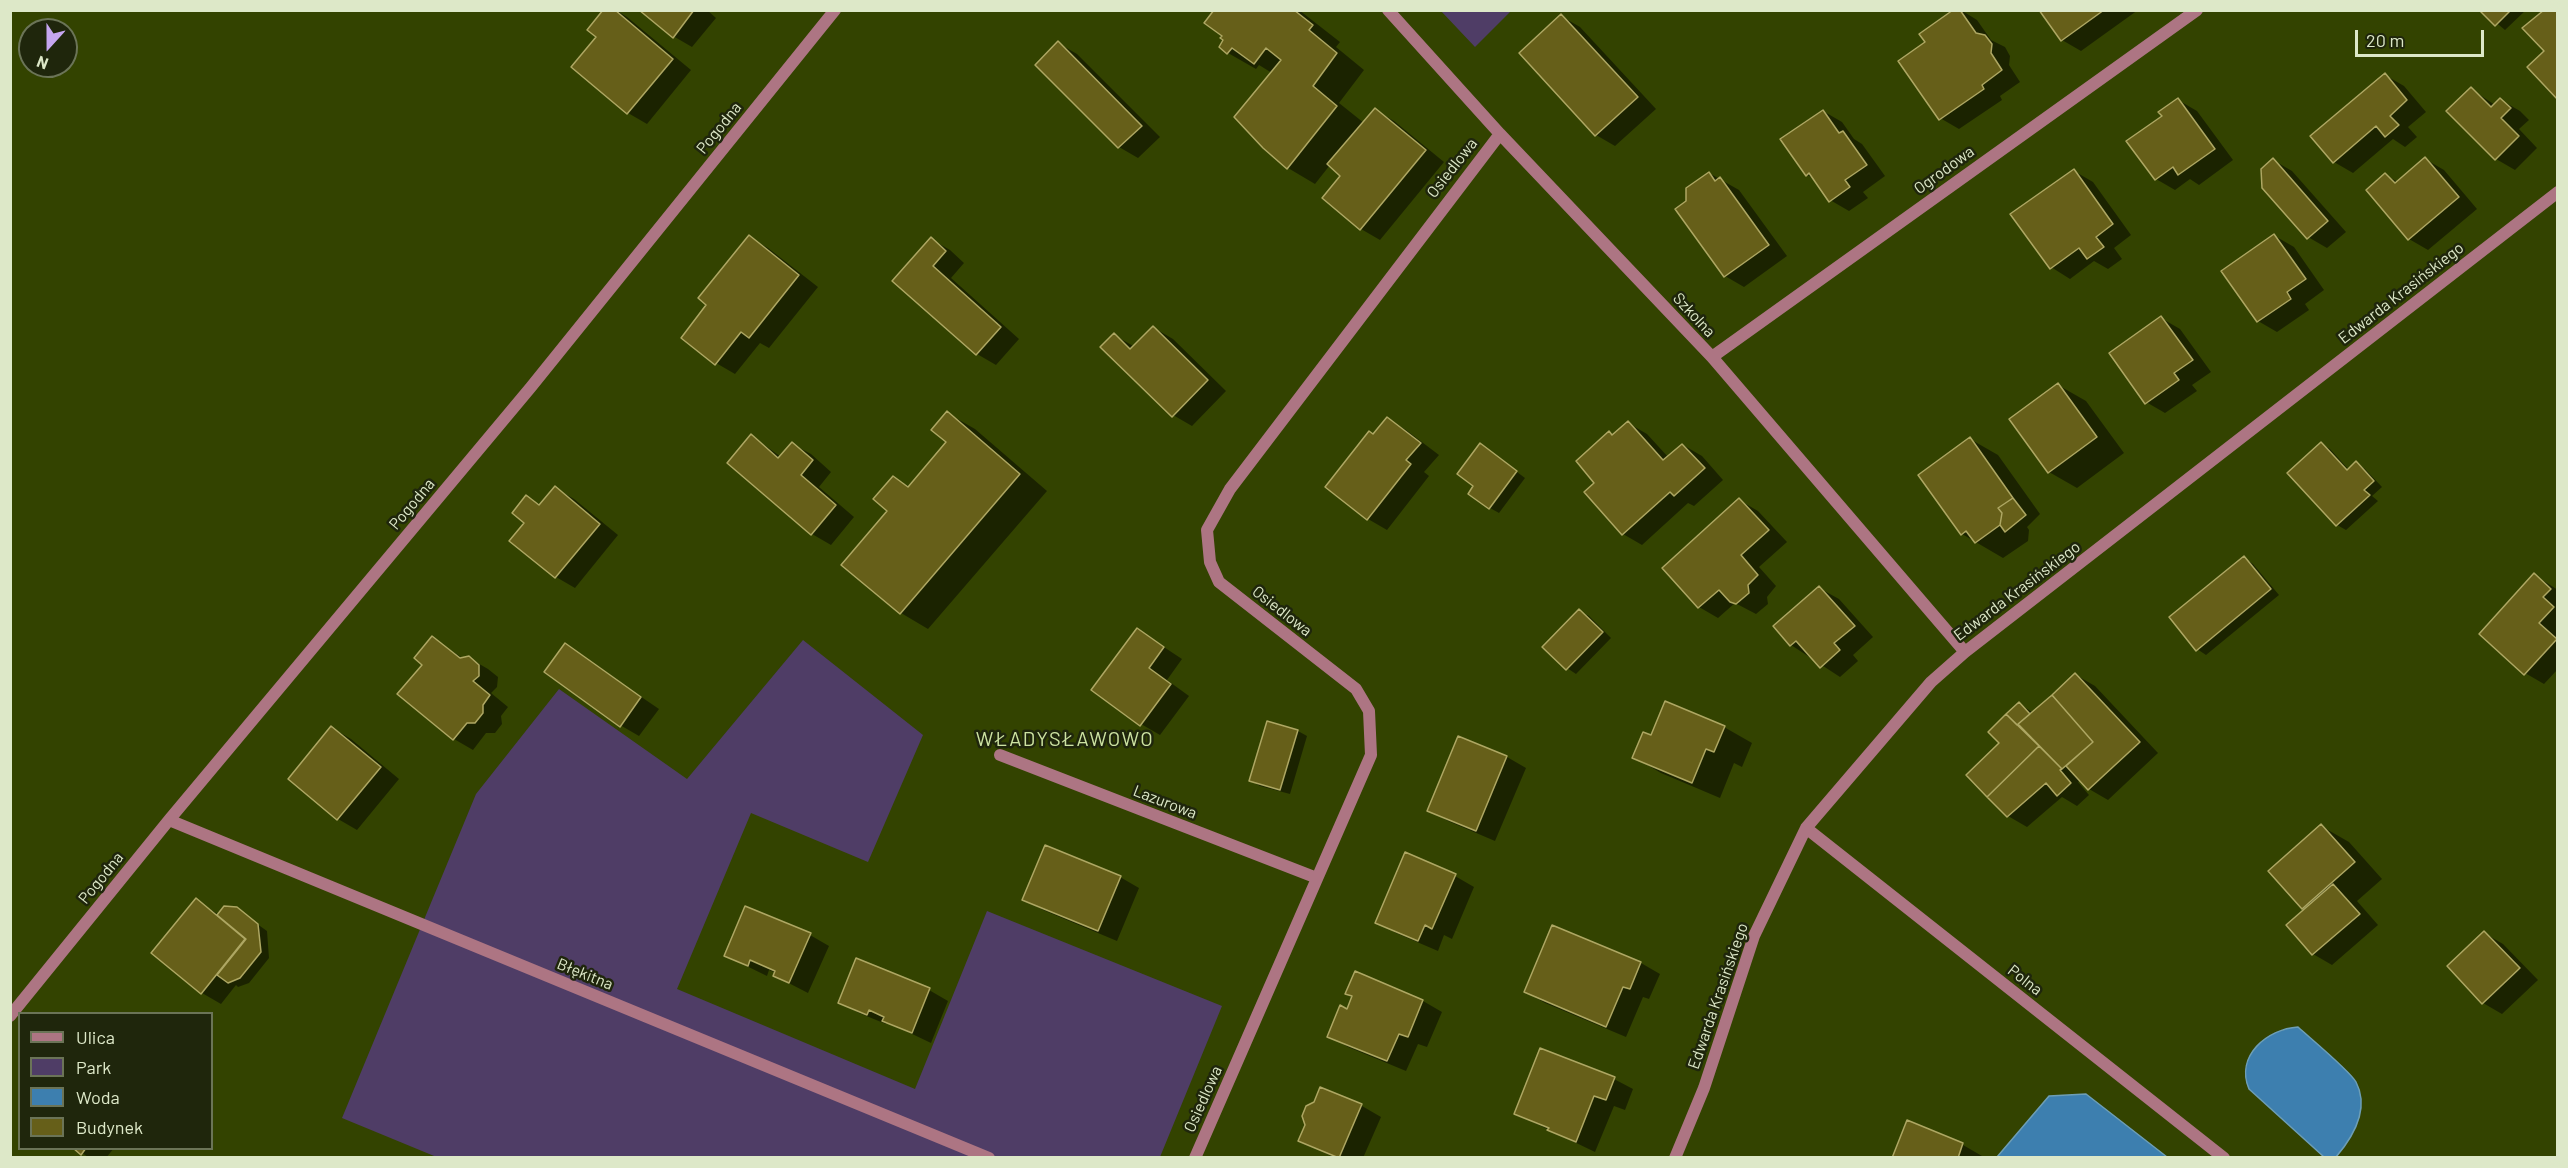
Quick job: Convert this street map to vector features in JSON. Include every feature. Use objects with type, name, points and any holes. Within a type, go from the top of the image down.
[{"type":"street","name":"Pogodna","points":[[10,1016],[169,820],[531,387],[835,10]]},
{"type":"street","name":"Szkolna","points":[[1388,10],[1500,134],[1712,357],[1965,652]]},
{"type":"street","name":"Ogrodowa","points":[[1712,357],[2197,10]]},
{"type":"street","name":"Osiedlowa","points":[[1195,1158],[1371,755],[1369,711],[1356,689],[1219,582],[1210,562],[1207,530],[1230,489],[1500,134]]},
{"type":"street","name":"Edwarda Krasińskiego","points":[[1675,1158],[1704,1088],[1754,936],[1806,828],[1930,681],[2558,192]]},
{"type":"street","name":"Lazurowa","points":[[1000,755],[1317,878]]},
{"type":"street","name":"Błękitna","points":[[169,820],[989,1158]]},
{"type":"street","name":"Polna","points":[[1806,828],[2224,1158]]},
{"type":"green space","points":[[1441,11],[1511,11],[1475,47]]},
{"type":"green space","points":[[803,640],[923,735],[868,862],[751,813],[677,989],[915,1089],[987,911],[1222,1006],[1160,1157],[439,1158],[342,1118],[476,794],[559,689],[687,779]]},
{"type":"water","points":[[2298,1027],[2346,1070],[2356,1082],[2360,1092],[2358,1122],[2336,1157],[2324,1157],[2249,1089],[2246,1066],[2257,1046],[2275,1033]]},
{"type":"water","points":[[2086,1094],[2167,1157],[1997,1157],[2049,1096]]},
{"type":"building","points":[[603,10],[615,10],[673,59],[627,114],[571,67],[596,37],[587,30]]},
{"type":"building","points":[[639,10],[694,10],[673,38]]},
{"type":"building","points":[[1214,10],[1294,10],[1313,25],[1309,30],[1337,53],[1313,86],[1337,106],[1287,169],[1263,148],[1234,117],[1281,60],[1266,48],[1254,64],[1232,48],[1227,54],[1219,47],[1223,40],[1220,38],[1222,36],[1204,23]]},
{"type":"building","points":[[1953,10],[1960,10],[1976,33],[1985,35],[1992,44],[1991,53],[2002,70],[1982,85],[1984,89],[1939,120],[1898,61],[1925,42],[1919,34]]},
{"type":"building","points":[[2039,10],[2104,10],[2061,41]]},
{"type":"building","points":[[2479,10],[2511,10],[2495,26]]},
{"type":"building","points":[[2544,10],[2558,10],[2558,100],[2527,67],[2544,51],[2522,28]]},
{"type":"building","points":[[1561,14],[1638,97],[1595,136],[1519,53]]},
{"type":"building","points":[[1058,41],[1142,126],[1118,148],[1035,65]]},
{"type":"building","points":[[2385,73],[2407,100],[2390,116],[2399,125],[2385,137],[2376,126],[2333,163],[2310,136]]},
{"type":"building","points":[[2471,87],[2491,107],[2500,98],[2511,108],[2501,118],[2519,136],[2495,160],[2446,111]]},
{"type":"building","points":[[2178,98],[2215,149],[2178,175],[2173,167],[2155,180],[2126,141],[2162,116],[2158,112]]},
{"type":"building","points":[[1375,108],[1426,150],[1360,230],[1322,198],[1340,176],[1327,164]]},
{"type":"building","points":[[1823,110],[1839,133],[1843,131],[1867,165],[1845,180],[1850,187],[1829,202],[1809,173],[1806,176],[1780,139]]},
{"type":"building","points":[[2425,157],[2459,197],[2408,240],[2366,190],[2385,173],[2395,183]]},
{"type":"building","points":[[2273,158],[2328,221],[2307,239],[2262,188],[2261,169]]},
{"type":"building","points":[[2074,169],[2113,224],[2096,237],[2104,247],[2087,259],[2079,248],[2050,269],[2010,214]]},
{"type":"building","points":[[1709,172],[1715,181],[1720,177],[1769,245],[1724,277],[1675,209],[1686,201],[1686,188]]},
{"type":"building","points":[[2274,234],[2306,279],[2287,292],[2291,299],[2257,322],[2221,271]]},
{"type":"building","points":[[749,235],[799,275],[749,338],[741,332],[715,365],[681,338],[706,305],[698,298]]},
{"type":"building","points":[[931,237],[946,251],[933,266],[1001,327],[976,355],[892,281]]},
{"type":"building","points":[[2161,316],[2193,360],[2174,373],[2179,380],[2145,404],[2109,353]]},
{"type":"building","points":[[1153,326],[1208,380],[1172,417],[1100,347],[1114,333],[1130,349]]},
{"type":"building","points":[[2058,383],[2097,437],[2048,473],[2009,419]]},
{"type":"building","points":[[947,411],[1020,474],[900,614],[841,565],[887,511],[873,499],[893,476],[908,487],[946,442],[931,430]]},
{"type":"building","points":[[1387,417],[1421,443],[1406,460],[1411,464],[1367,520],[1325,487],[1369,431],[1373,434]]},
{"type":"building","points":[[1628,421],[1663,460],[1682,444],[1705,468],[1674,496],[1670,492],[1622,535],[1584,492],[1594,483],[1576,461],[1609,431],[1612,435]]},
{"type":"building","points":[[751,434],[778,458],[792,442],[813,460],[801,475],[836,505],[811,535],[727,463]]},
{"type":"building","points":[[1970,437],[2013,498],[1998,508],[2002,513],[2000,525],[1975,543],[1966,531],[1961,535],[1918,475]]},
{"type":"building","points":[[2321,442],[2347,470],[2356,461],[2374,481],[2364,490],[2370,495],[2336,526],[2287,473]]},
{"type":"building","points":[[1480,443],[1517,471],[1489,509],[1468,494],[1473,486],[1457,474]]},
{"type":"building","points":[[555,486],[600,524],[555,578],[509,541],[524,523],[512,513],[526,495],[539,505]]},
{"type":"building","points":[[1739,498],[1769,530],[1741,555],[1758,575],[1748,585],[1749,593],[1736,604],[1730,602],[1719,590],[1698,608],[1662,568]]},
{"type":"building","points":[[2013,498],[2026,515],[2005,532],[2000,525],[2002,513],[1998,508]]},
{"type":"building","points":[[2244,556],[2271,589],[2196,651],[2169,617]]},
{"type":"building","points":[[2534,573],[2551,589],[2543,597],[2554,607],[2539,623],[2557,639],[2524,675],[2479,634]]},
{"type":"building","points":[[1819,586],[1855,626],[1834,643],[1840,650],[1820,668],[1796,641],[1790,646],[1773,626]]},
{"type":"building","points":[[1579,609],[1603,632],[1566,670],[1542,647]]},
{"type":"building","points":[[1137,628],[1164,647],[1149,668],[1171,684],[1140,726],[1091,690]]},
{"type":"building","points":[[432,636],[460,658],[469,656],[479,665],[479,676],[473,681],[490,695],[483,705],[483,713],[475,723],[467,723],[453,740],[397,694],[422,665],[414,658]]},
{"type":"building","points":[[565,643],[641,697],[620,727],[544,672]]},
{"type":"building","points":[[2075,673],[2140,742],[2088,790],[2066,766],[2093,742],[2052,695]]},
{"type":"building","points":[[2052,695],[2093,742],[2062,769],[2018,724]]},
{"type":"building","points":[[1665,701],[1725,726],[1714,752],[1706,749],[1692,783],[1632,758],[1643,732],[1651,735]]},
{"type":"building","points":[[2019,702],[2030,714],[2017,725],[2006,714]]},
{"type":"building","points":[[2006,714],[2039,746],[1987,797],[1966,775],[1999,743],[1988,732]]},
{"type":"building","points":[[1267,721],[1298,730],[1280,790],[1249,781]]},
{"type":"building","points":[[331,726],[381,767],[337,820],[288,779]]},
{"type":"building","points":[[1458,736],[1507,756],[1476,831],[1427,811]]},
{"type":"building","points":[[2039,746],[2062,769],[2060,770],[2071,783],[2057,796],[2046,783],[2007,817],[1987,797]]},
{"type":"building","points":[[2321,824],[2355,862],[2302,909],[2268,871]]},
{"type":"building","points":[[1045,845],[1121,876],[1098,931],[1022,900]]},
{"type":"building","points":[[1405,852],[1456,874],[1432,929],[1425,925],[1418,941],[1375,923]]},
{"type":"building","points":[[2333,884],[2360,914],[2312,955],[2286,925]]},
{"type":"building","points":[[196,898],[245,939],[201,994],[151,953]]},
{"type":"building","points":[[224,906],[237,907],[258,924],[261,952],[240,978],[228,983],[217,975],[246,939],[217,915]]},
{"type":"building","points":[[745,906],[811,933],[789,983],[773,976],[775,971],[750,960],[748,966],[724,956]]},
{"type":"building","points":[[1552,925],[1641,962],[1630,989],[1623,987],[1606,1027],[1524,992]]},
{"type":"building","points":[[2484,931],[2520,968],[2482,1004],[2447,966]]},
{"type":"building","points":[[856,958],[930,988],[912,1033],[882,1021],[884,1017],[869,1010],[867,1015],[838,1003]]},
{"type":"building","points":[[1355,971],[1423,1000],[1408,1037],[1399,1034],[1387,1061],[1327,1037],[1340,1005],[1347,1009],[1352,996],[1345,994]]},
{"type":"building","points":[[1540,1048],[1615,1077],[1606,1100],[1594,1096],[1576,1142],[1514,1114]]},
{"type":"building","points":[[1320,1087],[1362,1104],[1339,1158],[1298,1141],[1305,1125],[1302,1116],[1306,1106],[1314,1102]]},
{"type":"building","points":[[1907,1120],[1963,1143],[1958,1158],[1892,1158]]},
{"type":"building","points":[[75,1150],[85,1150],[81,1155]]},
{"type":"district","name":"WŁADYSŁAWOWO","points":[[1065,739]]}]
